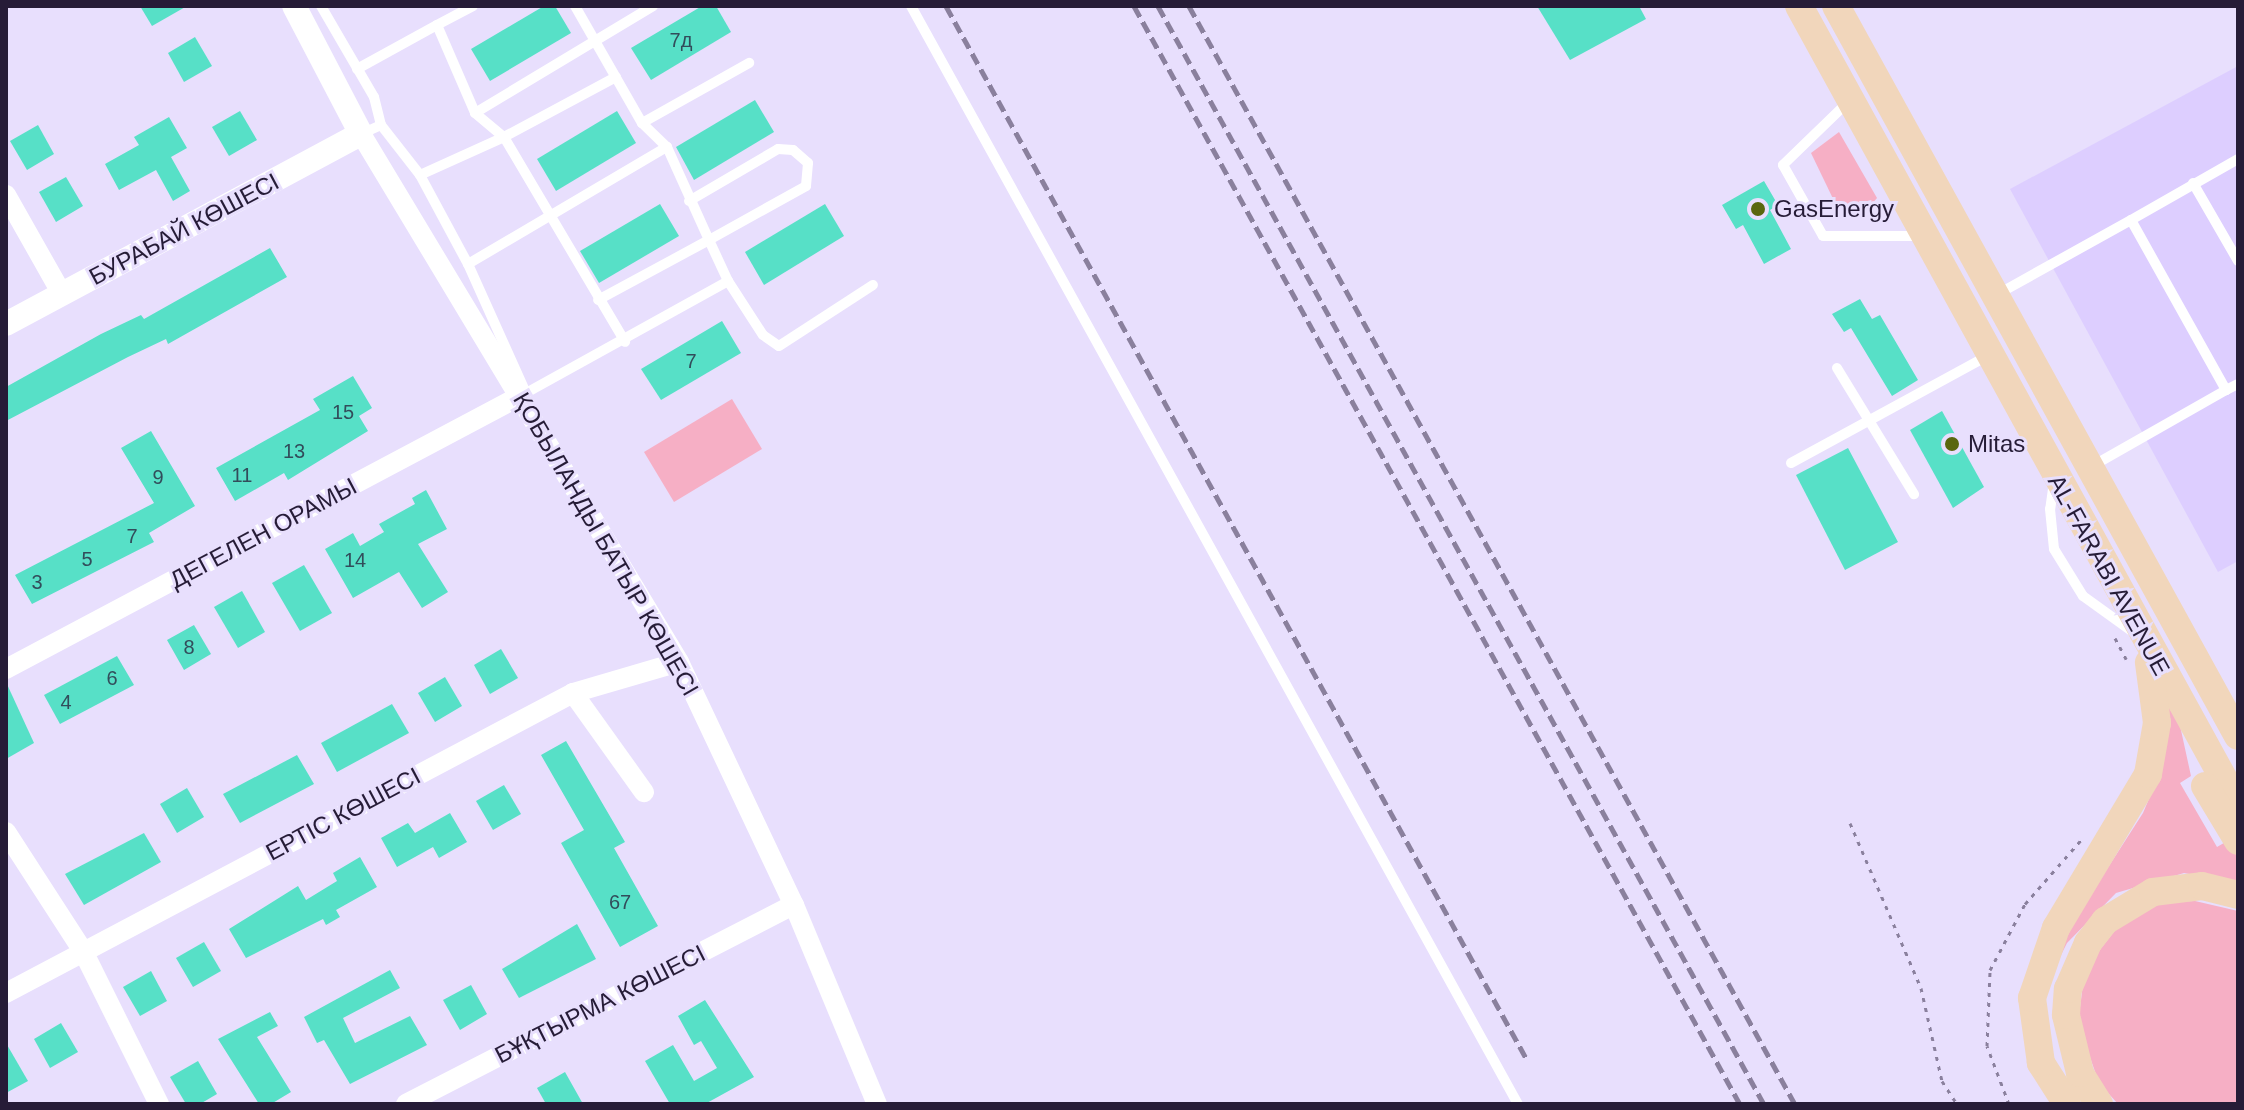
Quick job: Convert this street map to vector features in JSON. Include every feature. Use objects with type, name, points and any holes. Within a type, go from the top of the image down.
[{"type":"main road","name":"AL-FARABI AVENUE","points":[[1799,6],[2144,639],[2238,805]]},
{"type":"main road","name":"AL-FARABI AVENUE","points":[[1836,6],[2238,736]]},
{"type":"main road","points":[[2067,1104],[2041,1063],[2032,998],[2056,928],[2148,774],[2157,723],[2144,639]]},
{"type":"main road","points":[[2192,654],[2238,707]]},
{"type":"main road","points":[[2181,705],[2198,772],[2238,841]]},
{"type":"main road","points":[[2099,1104],[2080,1073],[2066,1015],[2068,989],[2088,943],[2117,912],[2153,892],[2202,886],[2238,895]]},
{"type":"street","name":"ҚОБЫЛАНДЫ БАТЫР КӨШЕСІ","points":[[294,6],[371,130],[679,662],[794,905],[877,1104]]},
{"type":"street","name":"БУРАБАЙ КӨШЕСІ","points":[[6,324],[371,130]]},
{"type":"street","points":[[6,195],[62,294]]},
{"type":"street","name":"ДЕГЕЛЕН ОРАМЫ","points":[[6,669],[523,395]]},
{"type":"street","name":"ЕРТІС КӨШЕСІ","points":[[6,993],[573,693],[679,662]]},
{"type":"street","points":[[573,693],[644,792]]},
{"type":"street","points":[[6,832],[83,951],[159,1104]]},
{"type":"street","name":"БҰҚТЫРМА КӨШЕСІ","points":[[406,1104],[794,905]]},
{"type":"lane","points":[[321,6],[374,97],[371,130],[420,175],[468,264],[523,395],[625,342],[728,281]]},
{"type":"lane","points":[[357,69],[473,6]]},
{"type":"lane","points":[[575,6],[642,123],[667,147],[728,281],[763,335],[779,346],[873,285]]},
{"type":"lane","points":[[475,113],[653,6]]},
{"type":"lane","points":[[911,6],[1518,1104]]},
{"type":"lane","points":[[437,25],[475,113],[504,137],[625,342]]},
{"type":"lane","points":[[642,123],[749,63]]},
{"type":"lane","points":[[420,175],[504,137],[616,77]]},
{"type":"lane","points":[[1850,99],[1783,165],[1823,236],[1926,236]]},
{"type":"lane","points":[[468,264],[667,147]]},
{"type":"lane","points":[[598,300],[806,186],[808,163],[793,150],[778,149],[689,201]]},
{"type":"lane","points":[[1994,296],[2238,159]]},
{"type":"lane","points":[[2193,183],[2238,261]]},
{"type":"lane","points":[[2131,220],[2226,390]]},
{"type":"lane","points":[[1791,463],[1991,354]]},
{"type":"lane","points":[[1837,368],[1914,494]]},
{"type":"lane","points":[[2091,467],[2238,384]]},
{"type":"path","points":[[2106,630],[2128,662]]},
{"type":"path","points":[[1850,823],[1921,988],[1942,1081],[1957,1104]]},
{"type":"shaded area","points":[[2238,66],[2238,561],[2218,572],[2010,189]]},
{"type":"shaded area","points":[[1839,132],[1877,198],[1861,217],[1837,207],[1811,153]]},
{"type":"shaded area","points":[[732,399],[762,449],[674,502],[644,452]]},
{"type":"shaded area","points":[[2163,694],[2179,721],[2191,776],[2180,783],[2217,847],[2229,840],[2238,849],[2238,883],[2184,873],[2116,893],[2067,943],[2057,963],[2071,925],[2143,813],[2157,780]]},
{"type":"shaded area","points":[[2195,901],[2238,911],[2238,1104],[2118,1104],[2099,1083],[2078,1023],[2085,969],[2116,929],[2140,911],[2165,902]]},
{"type":"building","points":[[140,6],[187,6],[152,26]]},
{"type":"building","points":[[544,6],[555,6],[571,33],[490,81],[471,49]]},
{"type":"building","points":[[702,6],[716,6],[731,32],[651,80],[631,48]]},
{"type":"building","points":[[1537,6],[1639,6],[1646,19],[1570,60]]},
{"type":"building","points":[[195,37],[212,66],[184,82],[168,53]]},
{"type":"building","points":[[755,100],[774,132],[694,180],[676,147]]},
{"type":"building","points":[[240,111],[257,140],[229,156],[212,127]]},
{"type":"building","points":[[617,111],[636,143],[556,191],[537,159]]},
{"type":"building","points":[[169,117],[187,148],[171,157],[190,191],[173,201],[156,170],[119,190],[105,164],[139,145],[134,137]]},
{"type":"building","points":[[38,125],[54,154],[27,170],[10,141]]},
{"type":"building","points":[[66,177],[83,206],[56,222],[39,192]]},
{"type":"building","points":[[1764,181],[1778,205],[1770,210],[1791,249],[1764,264],[1743,225],[1736,229],[1722,205]]},
{"type":"building","points":[[660,204],[679,236],[599,283],[580,251]]},
{"type":"building","points":[[825,204],[844,236],[764,285],[745,252]]},
{"type":"building","points":[[270,248],[287,277],[168,344],[166,339],[128,357],[6,421],[6,387],[101,334],[141,315],[144,319]]},
{"type":"building","points":[[1860,299],[1872,319],[1880,315],[1918,380],[1892,396],[1851,328],[1844,332],[1832,314]]},
{"type":"building","points":[[722,321],[741,353],[661,400],[641,369]]},
{"type":"building","points":[[353,376],[372,408],[359,416],[368,431],[288,480],[284,473],[235,501],[216,468],[320,410],[313,399]]},
{"type":"building","points":[[1942,411],[1984,487],[1953,508],[1910,430]]},
{"type":"building","points":[[151,431],[195,506],[149,533],[154,542],[32,604],[15,575],[154,503],[121,448]]},
{"type":"building","points":[[1848,448],[1898,542],[1845,570],[1796,475]]},
{"type":"building","points":[[426,490],[447,529],[418,544],[448,592],[422,608],[399,572],[353,598],[325,549],[353,533],[360,546],[384,532],[379,524],[415,504],[412,498]]},
{"type":"building","points":[[304,565],[332,613],[300,631],[272,583]]},
{"type":"building","points":[[242,591],[265,632],[238,648],[214,607]]},
{"type":"building","points":[[194,625],[211,654],[184,670],[167,640]]},
{"type":"building","points":[[501,649],[518,678],[490,694],[474,665]]},
{"type":"building","points":[[117,656],[134,685],[60,724],[44,695]]},
{"type":"building","points":[[445,677],[462,706],[435,722],[418,693]]},
{"type":"building","points":[[6,682],[34,743],[6,759]]},
{"type":"building","points":[[392,704],[409,733],[337,772],[321,743]]},
{"type":"building","points":[[566,741],[625,842],[614,848],[658,926],[620,947],[561,843],[584,830],[541,755]]},
{"type":"building","points":[[297,755],[314,784],[240,823],[223,794]]},
{"type":"building","points":[[504,785],[521,814],[493,830],[476,801]]},
{"type":"building","points":[[187,788],[204,817],[177,833],[160,804]]},
{"type":"building","points":[[450,813],[467,842],[439,858],[433,847],[397,867],[381,838],[408,823],[415,833]]},
{"type":"building","points":[[144,833],[161,862],[84,905],[65,874]]},
{"type":"building","points":[[360,857],[377,887],[336,910],[340,917],[326,925],[323,919],[246,958],[229,929],[298,886],[306,900],[337,881],[333,873]]},
{"type":"building","points":[[577,924],[596,959],[519,998],[502,969]]},
{"type":"building","points":[[204,942],[221,971],[193,987],[176,958]]},
{"type":"building","points":[[390,970],[400,988],[343,1018],[355,1043],[410,1016],[427,1045],[350,1084],[324,1040],[317,1043],[304,1017]]},
{"type":"building","points":[[151,971],[167,1001],[140,1016],[123,987]]},
{"type":"building","points":[[471,985],[487,1014],[460,1030],[443,1000]]},
{"type":"building","points":[[705,1000],[754,1077],[705,1104],[670,1104],[645,1061],[673,1045],[694,1081],[717,1068],[701,1041],[694,1045],[678,1016]]},
{"type":"building","points":[[270,1012],[278,1026],[257,1037],[291,1092],[271,1104],[259,1104],[218,1039]]},
{"type":"building","points":[[61,1023],[78,1052],[50,1068],[34,1039]]},
{"type":"building","points":[[6,1043],[28,1081],[6,1093]]},
{"type":"building","points":[[198,1061],[217,1094],[200,1104],[186,1104],[170,1077]]},
{"type":"building","points":[[565,1072],[583,1104],[546,1104],[537,1088]]},
{"type":"railway","points":[[946,6],[1527,1060]]},
{"type":"railway","points":[[1134,6],[1740,1104]]},
{"type":"railway","points":[[1158,6],[1764,1104]]},
{"type":"railway","points":[[1189,6],[1795,1104]]},
{"type":"place","name":"GasEnergy","points":[[1758,209]]},
{"type":"place","name":"Mitas","points":[[1952,444]]}]
